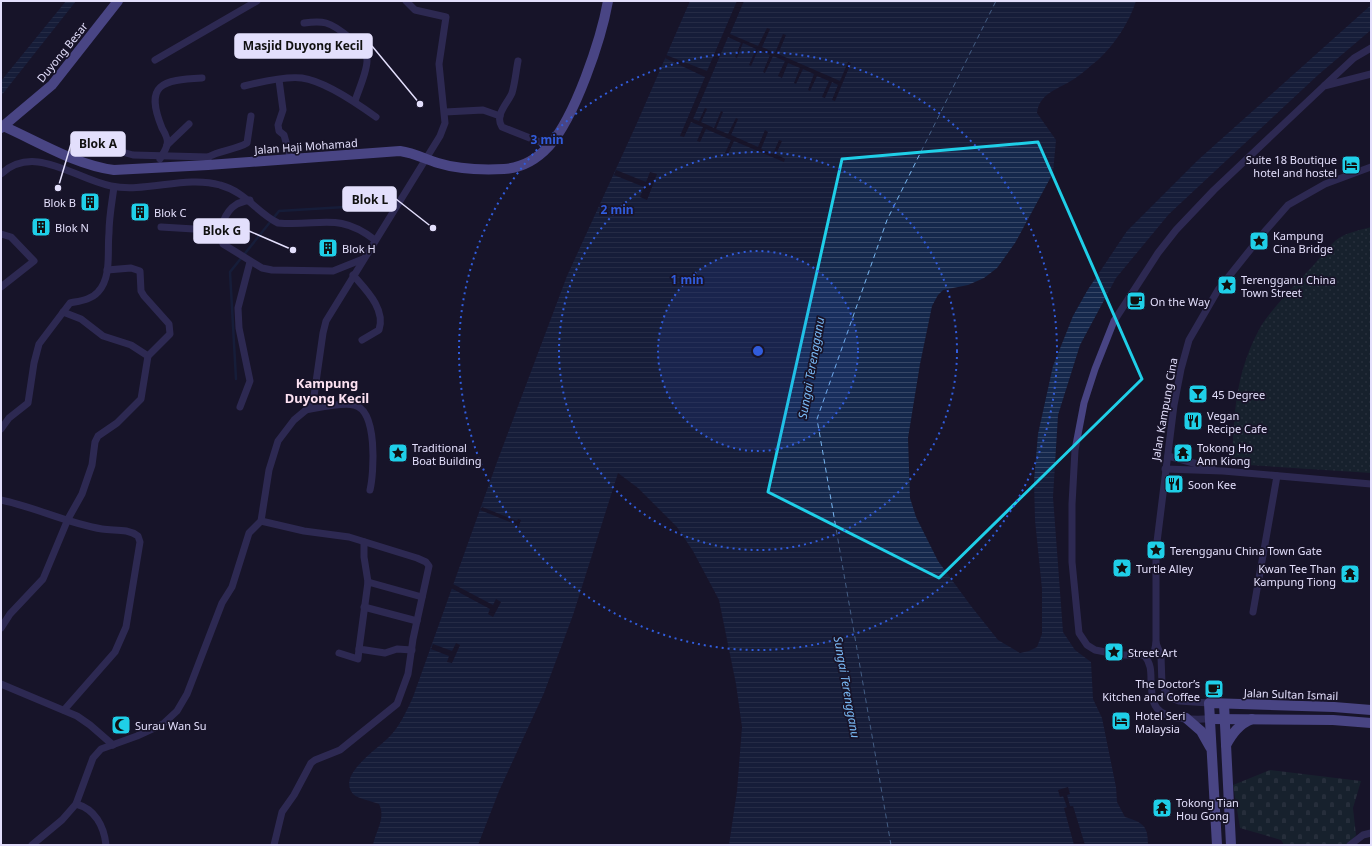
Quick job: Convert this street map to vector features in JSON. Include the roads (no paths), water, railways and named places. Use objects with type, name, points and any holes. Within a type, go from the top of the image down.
[{"type":"street","name":"Duyong Besar","points":[[2,127],[52,85],[118,1]]},
{"type":"street","points":[[155,60],[257,1]]},
{"type":"street","points":[[32,845],[55,826],[76,804],[93,758],[101,749],[137,736],[163,724],[177,711],[187,694],[222,603],[232,587],[249,533],[260,521],[269,470],[278,441],[294,420],[306,410],[314,396],[324,327],[353,275],[427,158],[445,123],[440,64],[446,16],[415,10],[406,1]]},
{"type":"street","points":[[518,61],[511,94],[506,101],[500,116],[500,124],[502,127],[550,146],[568,116],[582,85],[601,32],[608,1]]},
{"type":"street","points":[[304,23],[318,22],[333,26],[353,40],[365,55],[366,65],[355,101]]},
{"type":"street","points":[[1156,643],[1154,653],[1144,655],[1121,655],[1095,650],[1087,645],[1079,633],[1072,562],[1072,504],[1075,450],[1084,403],[1114,321],[1158,253],[1176,230],[1214,190],[1354,58],[1371,48]]},
{"type":"street","points":[[1324,86],[1371,74]]},
{"type":"street","points":[[167,145],[166,137],[155,109],[155,95],[167,82],[176,79],[202,78]]},
{"type":"street","points":[[244,86],[301,78],[310,80],[355,101],[376,117]]},
{"type":"street","points":[[279,80],[283,110],[278,125],[279,131],[284,135],[291,160]]},
{"type":"street","points":[[445,112],[483,110],[500,116]]},
{"type":"street","points":[[79,140],[133,155],[161,156],[208,161],[218,152],[238,148],[247,143],[251,116]]},
{"type":"street","points":[[155,168],[167,145],[189,124]]},
{"type":"street","name":"Jalan Haji Mohamad","points":[[2,127],[100,168],[114,170],[155,168],[208,161],[291,160],[400,151],[427,158],[445,165],[505,169],[528,163],[550,146]]},
{"type":"street","points":[[58,167],[65,154]]},
{"type":"street","points":[[1,174],[8,167],[29,160],[38,160],[93,181],[114,187],[211,183],[231,188],[250,200],[272,220],[284,224],[329,221],[340,222],[363,231],[375,240]]},
{"type":"street","name":"Jalan Kampung Cina","points":[[1210,703],[1179,701],[1169,697],[1162,685],[1160,656],[1156,643],[1156,550],[1165,469],[1180,369],[1189,340],[1199,320],[1218,290],[1288,205],[1325,184],[1371,167]]},
{"type":"street","points":[[1,428],[9,418],[28,403],[34,363],[44,336],[70,303],[91,298],[98,293],[107,270],[108,232],[114,187]]},
{"type":"street","points":[[250,200],[237,204],[229,211],[221,228],[220,237],[223,244],[262,268],[272,270],[322,272],[340,269],[363,259]]},
{"type":"street","points":[[161,227],[194,229],[220,237]]},
{"type":"street","points":[[1,234],[11,237],[34,261],[1,287]]},
{"type":"street","points":[[240,407],[250,382],[239,328],[238,308],[249,261]]},
{"type":"street","points":[[1,628],[10,614],[43,579],[68,519],[82,494],[92,465],[95,442],[98,436],[117,423],[140,399],[148,356],[168,338],[170,329],[169,324],[141,291],[140,271],[131,268],[107,270]]},
{"type":"street","points":[[353,275],[373,298],[380,318],[379,330],[362,340]]},
{"type":"street","points":[[64,312],[81,319],[104,336],[131,346],[148,356]]},
{"type":"street","points":[[306,410],[347,404],[355,405],[361,408],[373,443],[373,470],[370,490]]},
{"type":"street","points":[[1168,456],[1223,471]]},
{"type":"street","points":[[1165,469],[1223,471],[1371,484]]},
{"type":"street","points":[[1253,612],[1277,476]]},
{"type":"street","points":[[1,500],[20,504],[101,529],[128,531],[138,536],[140,542],[126,627],[120,643],[115,652],[64,710]]},
{"type":"street","points":[[260,521],[304,531],[349,537],[417,558],[426,562],[429,566],[417,621],[408,674],[398,704],[340,750],[311,763],[294,795],[282,812],[274,845]]},
{"type":"street","points":[[339,653],[358,659],[368,582],[364,557],[364,542]]},
{"type":"street","points":[[368,582],[422,597]]},
{"type":"street","points":[[364,607],[417,621]]},
{"type":"street","points":[[359,649],[385,653],[397,650],[412,650]]},
{"type":"street","points":[[1144,655],[1150,666],[1152,696],[1157,709],[1164,714],[1186,718],[1334,720],[1371,723]]},
{"type":"street","points":[[1,684],[64,710],[90,725],[113,745]]},
{"type":"street","points":[[1210,703],[1217,845]]},
{"type":"street","name":"Jalan Sultan Ismail","points":[[1210,703],[1334,707],[1371,710]]},
{"type":"street","points":[[1224,704],[1231,845]]},
{"type":"street","points":[[1186,718],[1201,730],[1212,751]]},
{"type":"street","points":[[1226,745],[1234,732],[1245,722],[1252,719]]},
{"type":"street","points":[[76,804],[90,809],[103,828],[106,845]]},
{"type":"street","points":[[1350,845],[1363,835],[1371,833]]},
{"type":"water","points":[[66,1],[76,1],[1,96],[1,81]]},
{"type":"water","name":"Sungai Terengganu","points":[[690,1],[1136,1],[1116,40],[1104,54],[1080,75],[1046,96],[1039,106],[1037,113],[1056,140],[1053,173],[1015,243],[997,268],[984,278],[968,285],[943,290],[938,295],[932,306],[920,364],[908,438],[910,498],[916,517],[938,561],[971,606],[998,640],[1020,653],[1037,647],[1042,634],[1042,589],[1035,520],[1034,481],[1038,434],[1053,366],[1073,316],[1087,291],[1127,231],[1198,160],[1371,5],[1371,30],[1318,75],[1169,214],[1116,278],[1080,345],[1058,415],[1053,497],[1063,632],[1075,650],[1091,662],[1093,699],[1102,718],[1116,787],[1117,802],[1125,817],[1140,823],[1143,826],[1147,833],[1148,845],[729,845],[737,791],[742,727],[736,684],[719,600],[693,551],[677,527],[638,488],[618,473],[573,615],[544,693],[499,791],[478,845],[373,845],[381,819],[381,809],[379,804],[362,799],[353,794],[349,786],[350,778],[362,762],[395,731],[404,717],[413,697],[497,462],[567,276],[637,123]]},
{"type":"waterway","points":[[236,379],[230,272],[279,211],[394,204]]},
{"type":"place","name":"Masjid Duyong Kecil","points":[[420,104]]},
{"type":"place","name":"Suite 18 Boutique hotel and hostel","points":[[1351,165]]},
{"type":"place","name":"Blok A","points":[[58,188]]},
{"type":"place","name":"Blok B","points":[[90,202]]},
{"type":"place","name":"Blok C","points":[[140,212]]},
{"type":"place","name":"Blok N","points":[[41,227]]},
{"type":"place","name":"Blok L","points":[[433,228]]},
{"type":"place","name":"Kampung Cina Bridge","points":[[1259,241]]},
{"type":"place","name":"Blok H","points":[[328,248]]},
{"type":"place","name":"Blok G","points":[[293,250]]},
{"type":"place","name":"Terengganu China Town Street","points":[[1227,285]]},
{"type":"place","name":"On the Way","points":[[1136,301]]},
{"type":"place","name":"45 Degree","points":[[1198,394]]},
{"type":"place","name":"Vegan Recipe Cafe","points":[[1193,421]]},
{"type":"place","name":"Traditional Boat Building","points":[[398,453]]},
{"type":"place","name":"Tokong Ho Ann Kiong","points":[[1183,453]]},
{"type":"place","name":"Soon Kee","points":[[1174,484]]},
{"type":"place","name":"Terengganu China Town Gate","points":[[1156,550]]},
{"type":"place","name":"Turtle Alley","points":[[1122,568]]},
{"type":"place","name":"Kwan Tee Than Kampung Tiong","points":[[1350,574]]},
{"type":"place","name":"Street Art","points":[[1114,652]]},
{"type":"place","name":"The Doctor’s Kitchen and Coffee","points":[[1214,689]]},
{"type":"place","name":"Hotel Seri Malaysia","points":[[1121,721]]},
{"type":"place","name":"Surau Wan Su","points":[[121,725]]},
{"type":"place","name":"Tokong Tian Hou Gong","points":[[1162,808]]},
{"type":"district","name":"Kampung Duyong Kecil","points":[[327,390]]}]
